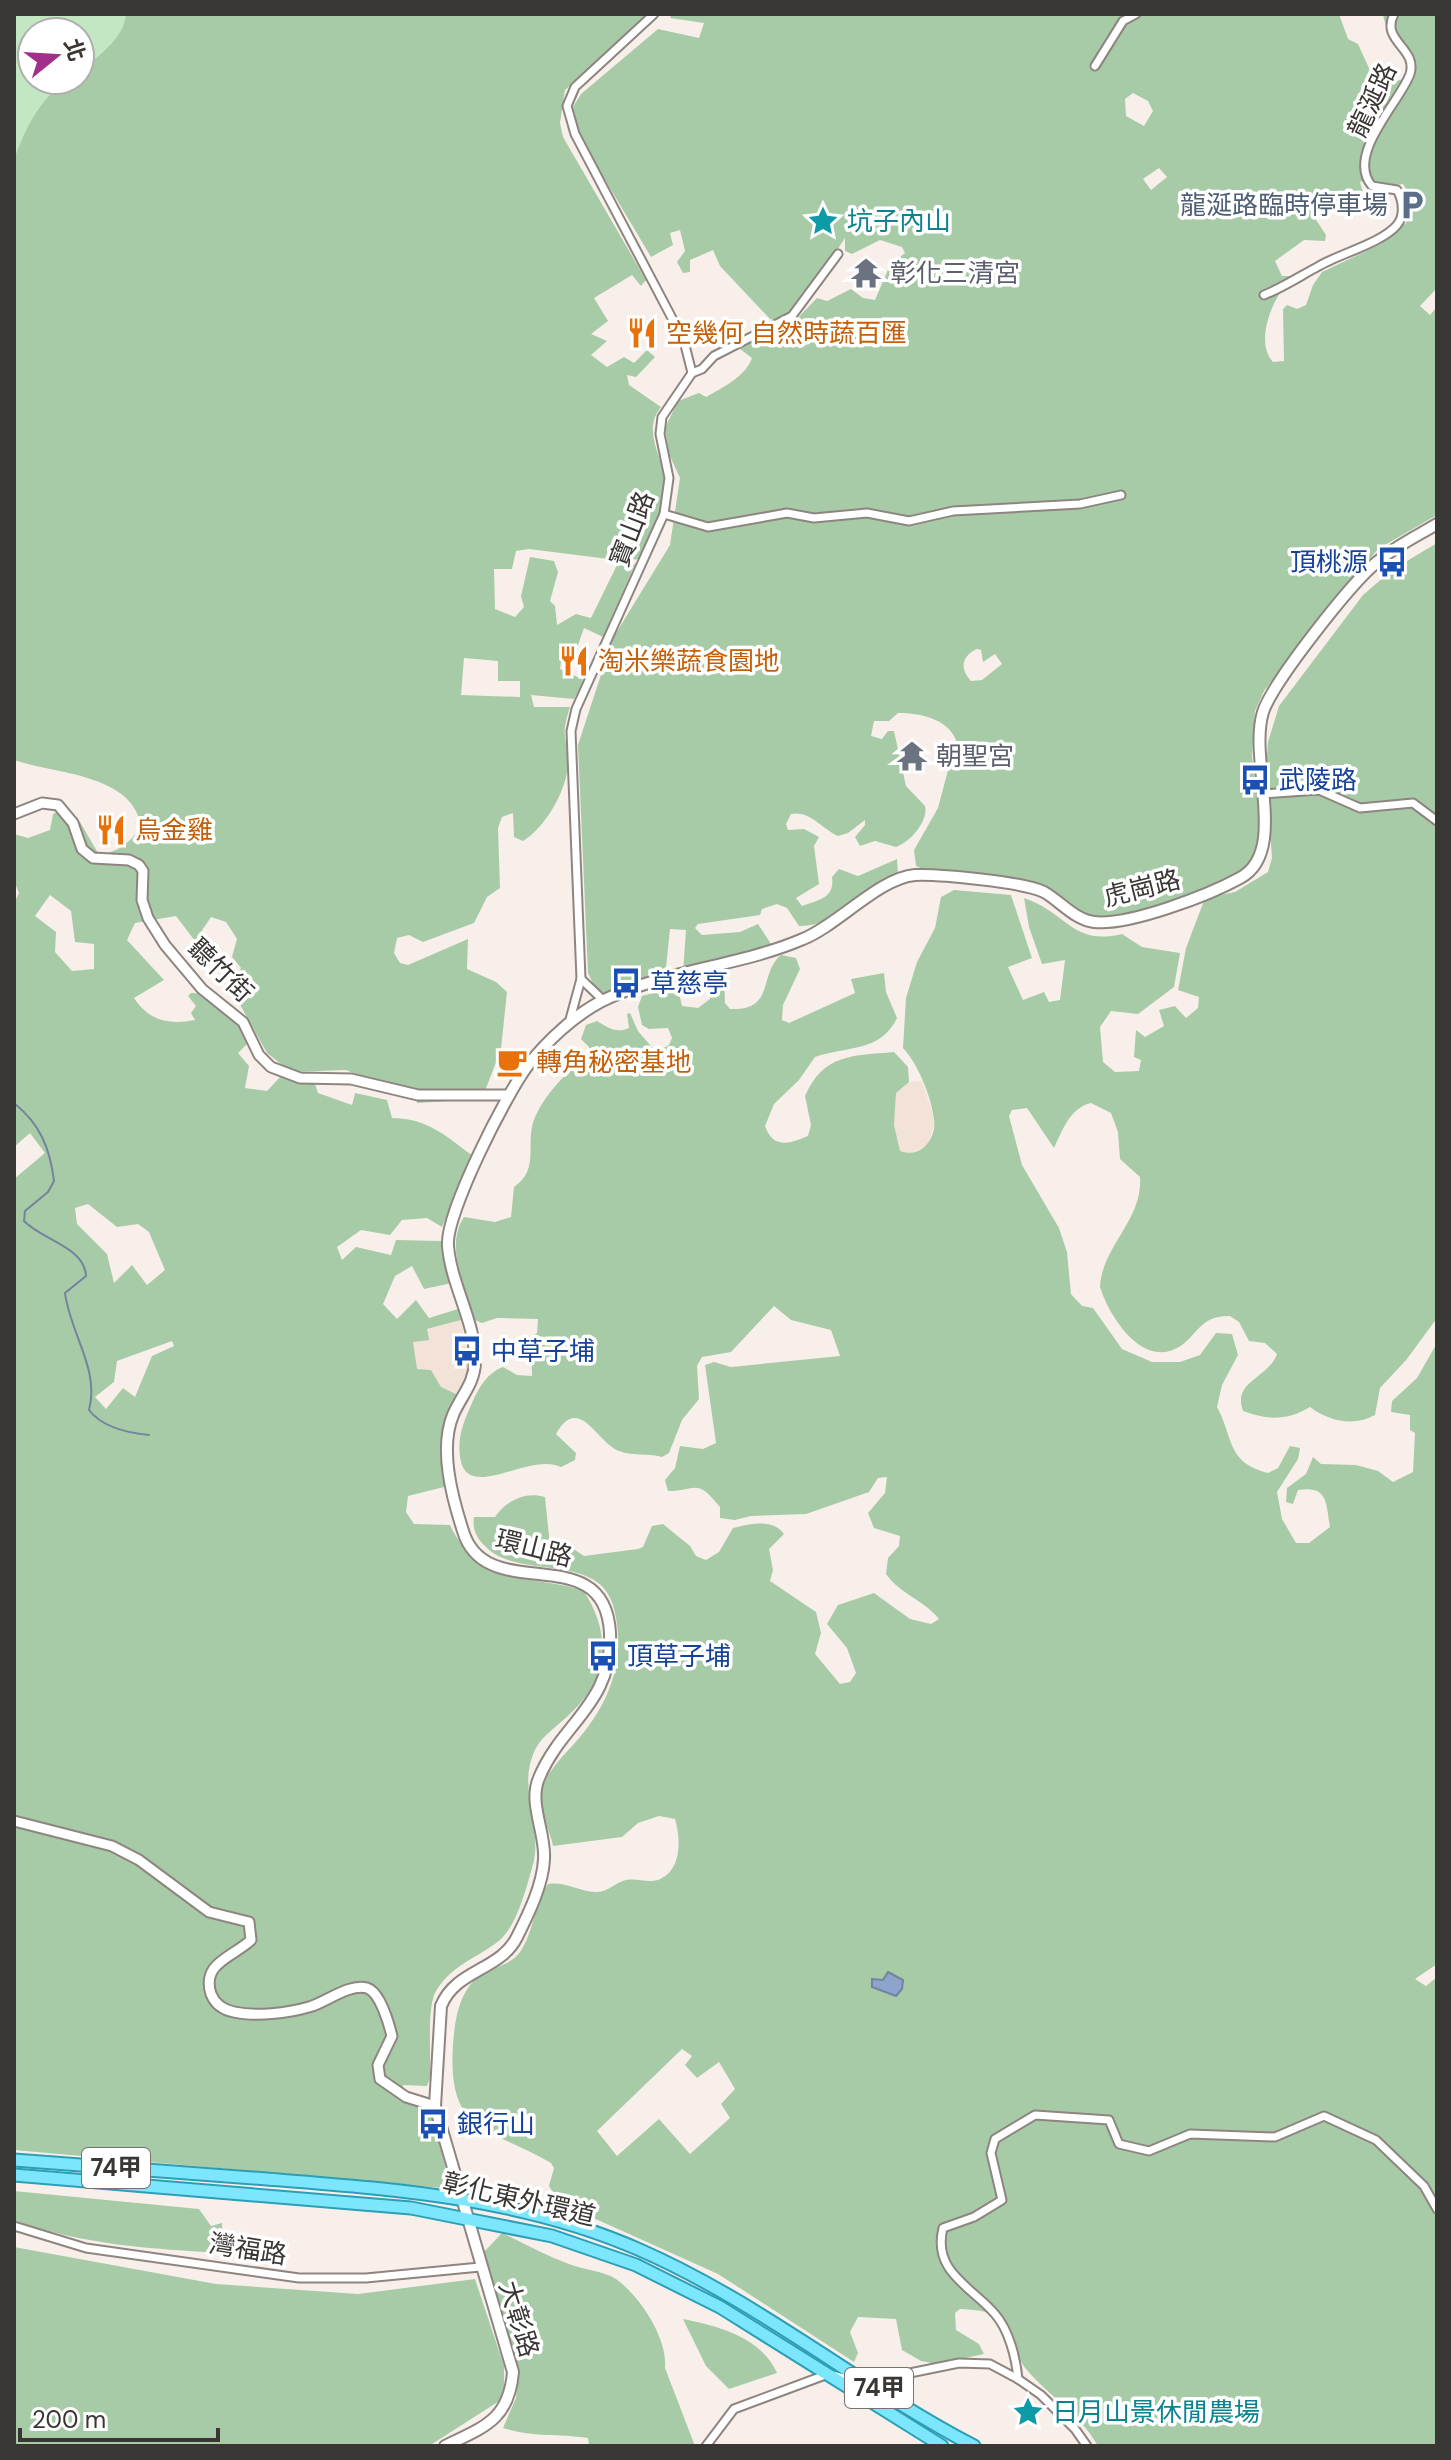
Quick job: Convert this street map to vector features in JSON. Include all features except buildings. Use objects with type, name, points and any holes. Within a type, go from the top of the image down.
[{"type":"main road","name":"虎崗路","points":[[603,1000],[631,987],[799,941],[829,927],[887,885],[915,875],[1031,887],[1091,922],[1120,920],[1194,899],[1255,868],[1266,840],[1257,734],[1266,704],[1278,681],[1374,564],[1437,524]]},
{"type":"main road","name":"環山路","points":[[480,2267],[435,2106],[441,2006],[446,1991],[458,1979],[507,1953],[515,1942],[544,1866],[536,1799],[537,1780],[597,1697],[606,1672],[610,1638],[607,1607],[597,1590],[579,1582],[493,1566],[474,1554],[463,1535],[447,1459],[447,1436],[453,1416],[472,1381],[476,1355],[452,1268],[448,1233],[454,1211],[510,1095],[530,1063],[568,1025],[603,1000]]},
{"type":"main road","name":"彰化東外環道","points":[[14,2163],[438,2207],[553,2231],[664,2273],[722,2303],[790,2346],[857,2379],[966,2444]]},
{"type":"main road","name":"彰化東外環道","points":[[14,2175],[218,2186]]},
{"type":"main road","name":"74甲","points":[[14,2182],[218,2186]]},
{"type":"main road","name":"74甲","points":[[438,2207],[553,2231]]},
{"type":"main road","name":"大彰路","points":[[445,2446],[482,2428],[500,2414],[511,2391],[513,2372],[480,2267]]},
{"type":"main road","name":"彰化東外環道","points":[[790,2346],[825,2376],[942,2446]]},
{"type":"main road","name":"74甲","points":[[825,2376],[931,2446]]},
{"type":"street","points":[[654,14],[575,87],[567,106],[575,134],[684,341],[692,373],[702,369],[714,356],[792,316],[838,254]]},
{"type":"street","points":[[1095,66],[1123,21],[1136,14]]},
{"type":"street","name":"龍涎路","points":[[1264,295],[1295,283],[1319,266],[1387,232],[1400,219],[1403,204],[1397,190],[1372,186],[1366,173],[1376,128],[1411,70],[1409,54],[1393,37],[1391,21],[1394,14]]},
{"type":"street","name":"寶山路","points":[[568,1025],[581,979],[571,731],[576,709],[664,514],[669,478],[660,434],[662,417],[692,373]]},
{"type":"street","points":[[664,514],[708,527],[787,513],[814,518],[867,513],[909,521],[953,511],[1080,504],[1121,495]]},
{"type":"street","points":[[1263,794],[1319,790],[1360,808],[1395,802],[1413,803],[1437,821]]},
{"type":"street","name":"聽竹街","points":[[14,814],[42,803],[58,805],[73,823],[82,849],[93,858],[129,860],[139,865],[143,871],[142,900],[148,918],[165,945],[202,989],[243,1022],[263,1061],[284,1075],[316,1080],[351,1079],[418,1095],[510,1095]]},
{"type":"street","points":[[581,979],[603,1000]]},
{"type":"street","points":[[14,1821],[112,1846],[139,1860],[209,1912],[249,1922],[251,1940],[219,1961],[210,1973],[210,1991],[214,2001],[223,2008],[235,2012],[276,2012],[308,2007],[366,1987],[377,1994],[392,2036],[378,2065],[380,2079],[406,2097],[435,2106]]},
{"type":"street","points":[[1018,2379],[1010,2344],[995,2314],[971,2295],[950,2268],[939,2244],[943,2228],[974,2217],[1002,2200],[991,2153],[995,2139],[1035,2115],[1109,2120],[1119,2144],[1149,2151],[1190,2134],[1275,2137],[1324,2116],[1376,2140],[1424,2186],[1437,2209]]},
{"type":"street","name":"灣福路","points":[[14,2226],[86,2248],[214,2263],[299,2278],[366,2278],[480,2267]]},
{"type":"street","points":[[706,2446],[724,2417],[734,2409],[825,2376],[857,2379],[926,2372],[959,2363],[990,2364],[1018,2379],[1041,2395],[1075,2429],[1087,2446]]},
{"type":"shaded area","points":[[922,1081],[935,1121],[928,1145],[909,1154],[900,1151],[894,1125],[896,1093],[909,1082]]},
{"type":"shaded area","points":[[461,1320],[470,1365],[465,1387],[458,1395],[441,1387],[431,1370],[417,1369],[412,1341],[428,1340],[426,1330]]},
{"type":"green space","points":[[14,14],[127,14],[135,31],[96,63],[96,16],[16,16],[16,96],[66,96],[14,172]]},
{"type":"green space","points":[[126,14],[647,14],[638,27],[565,90],[560,123],[563,137],[646,280],[641,286],[632,275],[594,298],[608,321],[591,334],[607,341],[591,355],[607,367],[624,357],[634,363],[647,350],[655,357],[636,377],[627,375],[629,385],[661,407],[653,428],[666,482],[665,501],[639,559],[624,561],[529,549],[516,551],[512,569],[494,569],[495,609],[515,617],[524,607],[521,596],[530,557],[554,561],[558,572],[550,601],[555,606],[557,625],[576,614],[591,618],[617,565],[635,564],[603,637],[584,628],[578,645],[563,647],[560,669],[584,680],[574,699],[531,695],[534,707],[570,707],[565,731],[567,773],[554,807],[523,841],[514,837],[513,813],[502,817],[498,828],[500,888],[487,897],[474,923],[423,942],[409,935],[397,938],[394,953],[400,963],[408,965],[468,939],[467,969],[496,982],[507,992],[501,1049],[482,1099],[417,1103],[413,1091],[390,1089],[346,1070],[291,1072],[267,1053],[238,1001],[245,985],[235,978],[241,968],[232,957],[237,939],[226,922],[211,917],[195,941],[176,916],[135,923],[127,940],[164,980],[134,998],[146,1012],[160,1020],[195,1020],[191,1013],[196,1006],[188,996],[191,993],[210,997],[232,1017],[249,1042],[238,1053],[249,1066],[245,1088],[267,1091],[280,1077],[315,1084],[318,1093],[352,1105],[355,1093],[387,1100],[392,1118],[428,1125],[477,1159],[463,1175],[442,1227],[427,1218],[402,1220],[390,1235],[361,1230],[337,1247],[342,1260],[356,1247],[391,1255],[396,1240],[441,1241],[452,1283],[424,1289],[412,1266],[395,1276],[383,1304],[397,1319],[416,1300],[429,1318],[458,1309],[461,1320],[427,1329],[429,1340],[413,1342],[417,1369],[431,1370],[441,1387],[458,1395],[443,1426],[448,1486],[408,1496],[406,1512],[414,1524],[450,1525],[462,1545],[490,1569],[583,1590],[599,1622],[602,1655],[593,1685],[583,1700],[539,1744],[530,1763],[528,1778],[535,1853],[516,1916],[500,1940],[456,1969],[441,1983],[431,2010],[430,2078],[427,2086],[403,2085],[404,2096],[430,2109],[447,2173],[447,2182],[441,2188],[14,2150],[14,1179],[45,1153],[30,1133],[14,1147],[14,903],[19,893],[14,881],[14,834],[28,838],[50,830],[53,814],[60,811],[80,822],[98,853],[105,853],[123,846],[141,827],[135,809],[124,796],[109,786],[14,760],[14,161],[30,123],[49,96],[96,96],[96,57],[121,31]],"holes":[[[464,658],[498,661],[498,681],[520,681],[520,697],[461,695]],[[50,895],[71,911],[75,942],[94,944],[94,969],[72,971],[55,952],[56,932],[35,916]],[[88,1204],[117,1227],[138,1224],[149,1232],[165,1270],[147,1285],[132,1265],[114,1283],[107,1254],[77,1224],[75,1208]],[[172,1341],[174,1346],[152,1356],[135,1397],[123,1388],[106,1409],[95,1397],[114,1382],[117,1361]]]},
{"type":"green space","points":[[672,14],[1339,14],[1348,39],[1358,44],[1369,68],[1376,68],[1393,82],[1403,79],[1406,61],[1383,14],[1437,14],[1437,288],[1420,306],[1430,315],[1437,307],[1437,515],[1378,549],[1264,691],[1255,711],[1252,756],[1262,840],[1257,856],[1244,874],[1209,890],[1111,921],[1085,917],[1047,888],[935,875],[916,866],[914,850],[938,808],[956,740],[939,722],[915,714],[898,713],[889,721],[874,721],[871,736],[882,739],[888,731],[894,731],[906,786],[925,806],[924,818],[912,836],[896,847],[875,841],[860,846],[855,837],[865,825],[865,820],[848,833],[838,836],[804,815],[791,814],[786,824],[788,830],[804,829],[819,837],[814,846],[819,884],[796,898],[802,906],[828,894],[832,877],[839,869],[858,876],[897,859],[898,875],[851,908],[812,925],[799,926],[787,908],[777,904],[762,909],[760,915],[698,924],[695,928],[702,935],[740,932],[758,924],[771,944],[762,950],[683,972],[686,930],[670,929],[665,977],[610,995],[596,990],[588,973],[578,745],[613,638],[670,545],[680,478],[669,454],[665,428],[678,401],[699,393],[706,397],[745,370],[752,358],[740,349],[742,346],[789,327],[817,298],[827,301],[851,289],[863,298],[875,300],[890,265],[905,253],[902,247],[880,240],[852,254],[845,251],[845,238],[799,308],[779,321],[770,319],[720,266],[713,250],[690,260],[690,272],[683,273],[677,262],[685,251],[680,230],[670,233],[673,245],[651,257],[576,131],[573,107],[581,94],[658,29],[699,38],[704,23],[670,18]],"holes":[[[1133,93],[1148,101],[1153,111],[1144,126],[1126,116],[1125,99]],[[1159,168],[1167,177],[1151,190],[1143,179]],[[1367,180],[1381,187],[1403,184],[1414,202],[1406,223],[1381,244],[1322,272],[1313,285],[1306,305],[1297,309],[1287,305],[1283,309],[1284,361],[1273,362],[1265,342],[1269,317],[1279,294],[1293,276],[1282,276],[1275,261],[1304,240],[1325,241],[1326,235],[1311,212],[1314,203],[1329,199],[1348,209],[1363,193],[1360,182]],[[981,650],[983,662],[995,654],[1002,664],[982,680],[971,681],[964,663],[972,652]]]},
{"type":"green space","points":[[1437,543],[1437,1318],[1407,1359],[1380,1388],[1375,1415],[1358,1421],[1341,1421],[1310,1407],[1277,1418],[1243,1411],[1242,1393],[1277,1354],[1265,1343],[1249,1341],[1239,1322],[1230,1316],[1205,1322],[1179,1347],[1165,1352],[1152,1351],[1140,1345],[1119,1325],[1100,1287],[1102,1272],[1135,1207],[1140,1177],[1120,1159],[1118,1132],[1111,1113],[1091,1103],[1078,1109],[1068,1120],[1054,1148],[1027,1108],[1012,1110],[1009,1116],[1022,1165],[1059,1228],[1067,1252],[1071,1294],[1082,1306],[1093,1308],[1122,1349],[1152,1362],[1180,1362],[1200,1355],[1216,1333],[1232,1334],[1238,1355],[1222,1385],[1217,1407],[1233,1448],[1254,1468],[1268,1473],[1278,1468],[1290,1446],[1300,1448],[1298,1459],[1277,1492],[1282,1519],[1296,1543],[1309,1543],[1330,1527],[1324,1498],[1315,1490],[1298,1490],[1293,1504],[1286,1502],[1287,1488],[1306,1474],[1313,1457],[1321,1464],[1356,1465],[1378,1471],[1393,1482],[1413,1472],[1415,1433],[1410,1430],[1410,1415],[1391,1412],[1392,1401],[1417,1378],[1437,1343],[1437,1964],[1415,1979],[1426,1986],[1437,1977],[1437,2446],[1098,2446],[1082,2424],[1026,2369],[1011,2330],[996,2316],[960,2309],[955,2313],[956,2330],[979,2344],[984,2354],[937,2364],[921,2361],[902,2350],[896,2319],[858,2317],[850,2332],[858,2353],[854,2362],[718,2274],[560,2203],[549,2186],[554,2168],[551,2163],[491,2133],[476,2124],[465,2112],[457,2096],[453,2074],[459,2006],[476,1979],[509,1962],[520,1952],[548,1884],[597,1892],[626,1880],[658,1880],[672,1869],[679,1845],[675,1819],[659,1816],[638,1823],[622,1837],[553,1846],[542,1813],[541,1793],[550,1773],[587,1729],[613,1679],[618,1643],[613,1605],[605,1589],[575,1572],[518,1563],[501,1557],[478,1538],[474,1517],[495,1517],[517,1499],[538,1495],[545,1497],[550,1546],[566,1544],[584,1556],[638,1549],[643,1547],[652,1526],[663,1524],[690,1546],[696,1556],[706,1560],[719,1552],[733,1528],[760,1524],[774,1526],[784,1534],[769,1549],[773,1570],[770,1581],[816,1612],[821,1633],[815,1654],[840,1684],[850,1682],[856,1673],[847,1648],[827,1624],[838,1605],[874,1593],[910,1619],[931,1624],[939,1619],[886,1574],[888,1558],[899,1546],[900,1536],[874,1528],[868,1513],[885,1493],[887,1477],[878,1478],[869,1492],[806,1514],[751,1516],[735,1520],[720,1518],[720,1507],[701,1489],[668,1491],[665,1480],[675,1468],[680,1446],[703,1449],[716,1443],[705,1365],[714,1362],[731,1367],[840,1356],[831,1330],[791,1320],[774,1306],[731,1352],[702,1357],[697,1366],[699,1399],[682,1420],[669,1453],[662,1457],[619,1451],[588,1424],[572,1418],[556,1434],[576,1453],[575,1460],[561,1467],[534,1465],[489,1476],[476,1477],[467,1473],[461,1462],[460,1439],[475,1397],[488,1377],[503,1367],[517,1375],[532,1376],[531,1337],[537,1333],[538,1319],[497,1318],[482,1323],[475,1320],[459,1268],[456,1241],[464,1217],[495,1222],[511,1217],[514,1187],[522,1180],[530,1164],[535,1117],[558,1082],[589,1054],[589,1047],[581,1039],[586,1025],[597,1021],[612,1029],[624,1030],[629,1028],[627,1014],[630,1013],[638,1031],[656,1052],[669,1045],[672,1038],[668,1028],[649,1029],[642,1025],[638,1007],[642,996],[668,989],[679,993],[682,1006],[698,1008],[710,999],[707,985],[724,976],[725,1003],[730,1009],[744,1008],[760,998],[774,963],[781,955],[796,958],[800,969],[783,1005],[782,1020],[789,1023],[855,993],[851,979],[884,973],[886,992],[897,1018],[882,1037],[872,1042],[815,1057],[799,1080],[774,1104],[765,1126],[768,1133],[782,1143],[808,1136],[811,1125],[805,1096],[821,1072],[841,1059],[894,1052],[908,1067],[909,1082],[896,1093],[894,1125],[900,1151],[914,1152],[926,1146],[933,1134],[934,1119],[923,1081],[903,1048],[906,998],[917,962],[935,928],[941,897],[954,890],[1011,895],[1032,958],[1008,967],[1023,1000],[1044,992],[1049,1002],[1060,1000],[1065,960],[1042,964],[1029,927],[1024,898],[1092,936],[1122,934],[1142,947],[1180,953],[1174,987],[1138,1014],[1111,1011],[1100,1027],[1103,1062],[1115,1072],[1139,1071],[1141,1060],[1134,1057],[1136,1030],[1145,1037],[1164,1026],[1159,1010],[1175,1006],[1186,1018],[1198,1008],[1199,997],[1178,990],[1186,948],[1205,898],[1235,892],[1268,872],[1272,858],[1266,770],[1268,742],[1279,706],[1363,595],[1392,570]],"holes":[[[682,2049],[692,2056],[685,2065],[697,2078],[719,2062],[735,2089],[721,2104],[730,2118],[690,2154],[659,2119],[617,2156],[597,2131]]]},
{"type":"green space","points":[[14,2191],[199,2209],[211,2226],[222,2223],[223,2253],[117,2244],[40,2228],[14,2220]]},
{"type":"green space","points":[[502,2233],[560,2261],[611,2276],[634,2296],[651,2319],[662,2344],[665,2368],[695,2446],[589,2446],[588,2438],[503,2428],[516,2398],[518,2377],[483,2253]]},
{"type":"green space","points":[[14,2247],[216,2284],[358,2294],[475,2279],[504,2366],[504,2398],[429,2446],[14,2446]]},
{"type":"green space","points":[[683,2319],[737,2335],[760,2350],[777,2373],[729,2389],[706,2366]]},
{"type":"water","points":[[888,1972],[903,1980],[902,1989],[896,1996],[872,1987],[872,1979],[883,1980]]},
{"type":"waterway","points":[[14,1103],[37,1128],[50,1158],[54,1181],[48,1192],[25,1211],[24,1221],[71,1251],[84,1266],[86,1276],[65,1293],[91,1380],[89,1410],[101,1421],[116,1428],[149,1435]]},
{"type":"place","name":"龍涎路臨時停車場","points":[[1412,205]]},
{"type":"place","name":"坑子內山","points":[[823,221]]},
{"type":"place","name":"彰化三清宮","points":[[866,273]]},
{"type":"place","name":"空幾何 自然時蔬百匯","points":[[642,333]]},
{"type":"place","name":"頂桃源","points":[[1392,562]]},
{"type":"place","name":"淘米樂蔬食園地","points":[[574,661]]},
{"type":"place","name":"朝聖宮","points":[[912,756]]},
{"type":"place","name":"武陵路","points":[[1255,780]]},
{"type":"place","name":"烏金雞","points":[[111,830]]},
{"type":"place","name":"草慈亭","points":[[626,983]]},
{"type":"place","name":"轉角秘密基地","points":[[512,1062]]},
{"type":"place","name":"中草子埔","points":[[467,1351]]},
{"type":"place","name":"頂草子埔","points":[[603,1656]]},
{"type":"place","name":"銀行山","points":[[433,2124]]},
{"type":"place","name":"日月山景休閒農場","points":[[1028,2412]]}]
